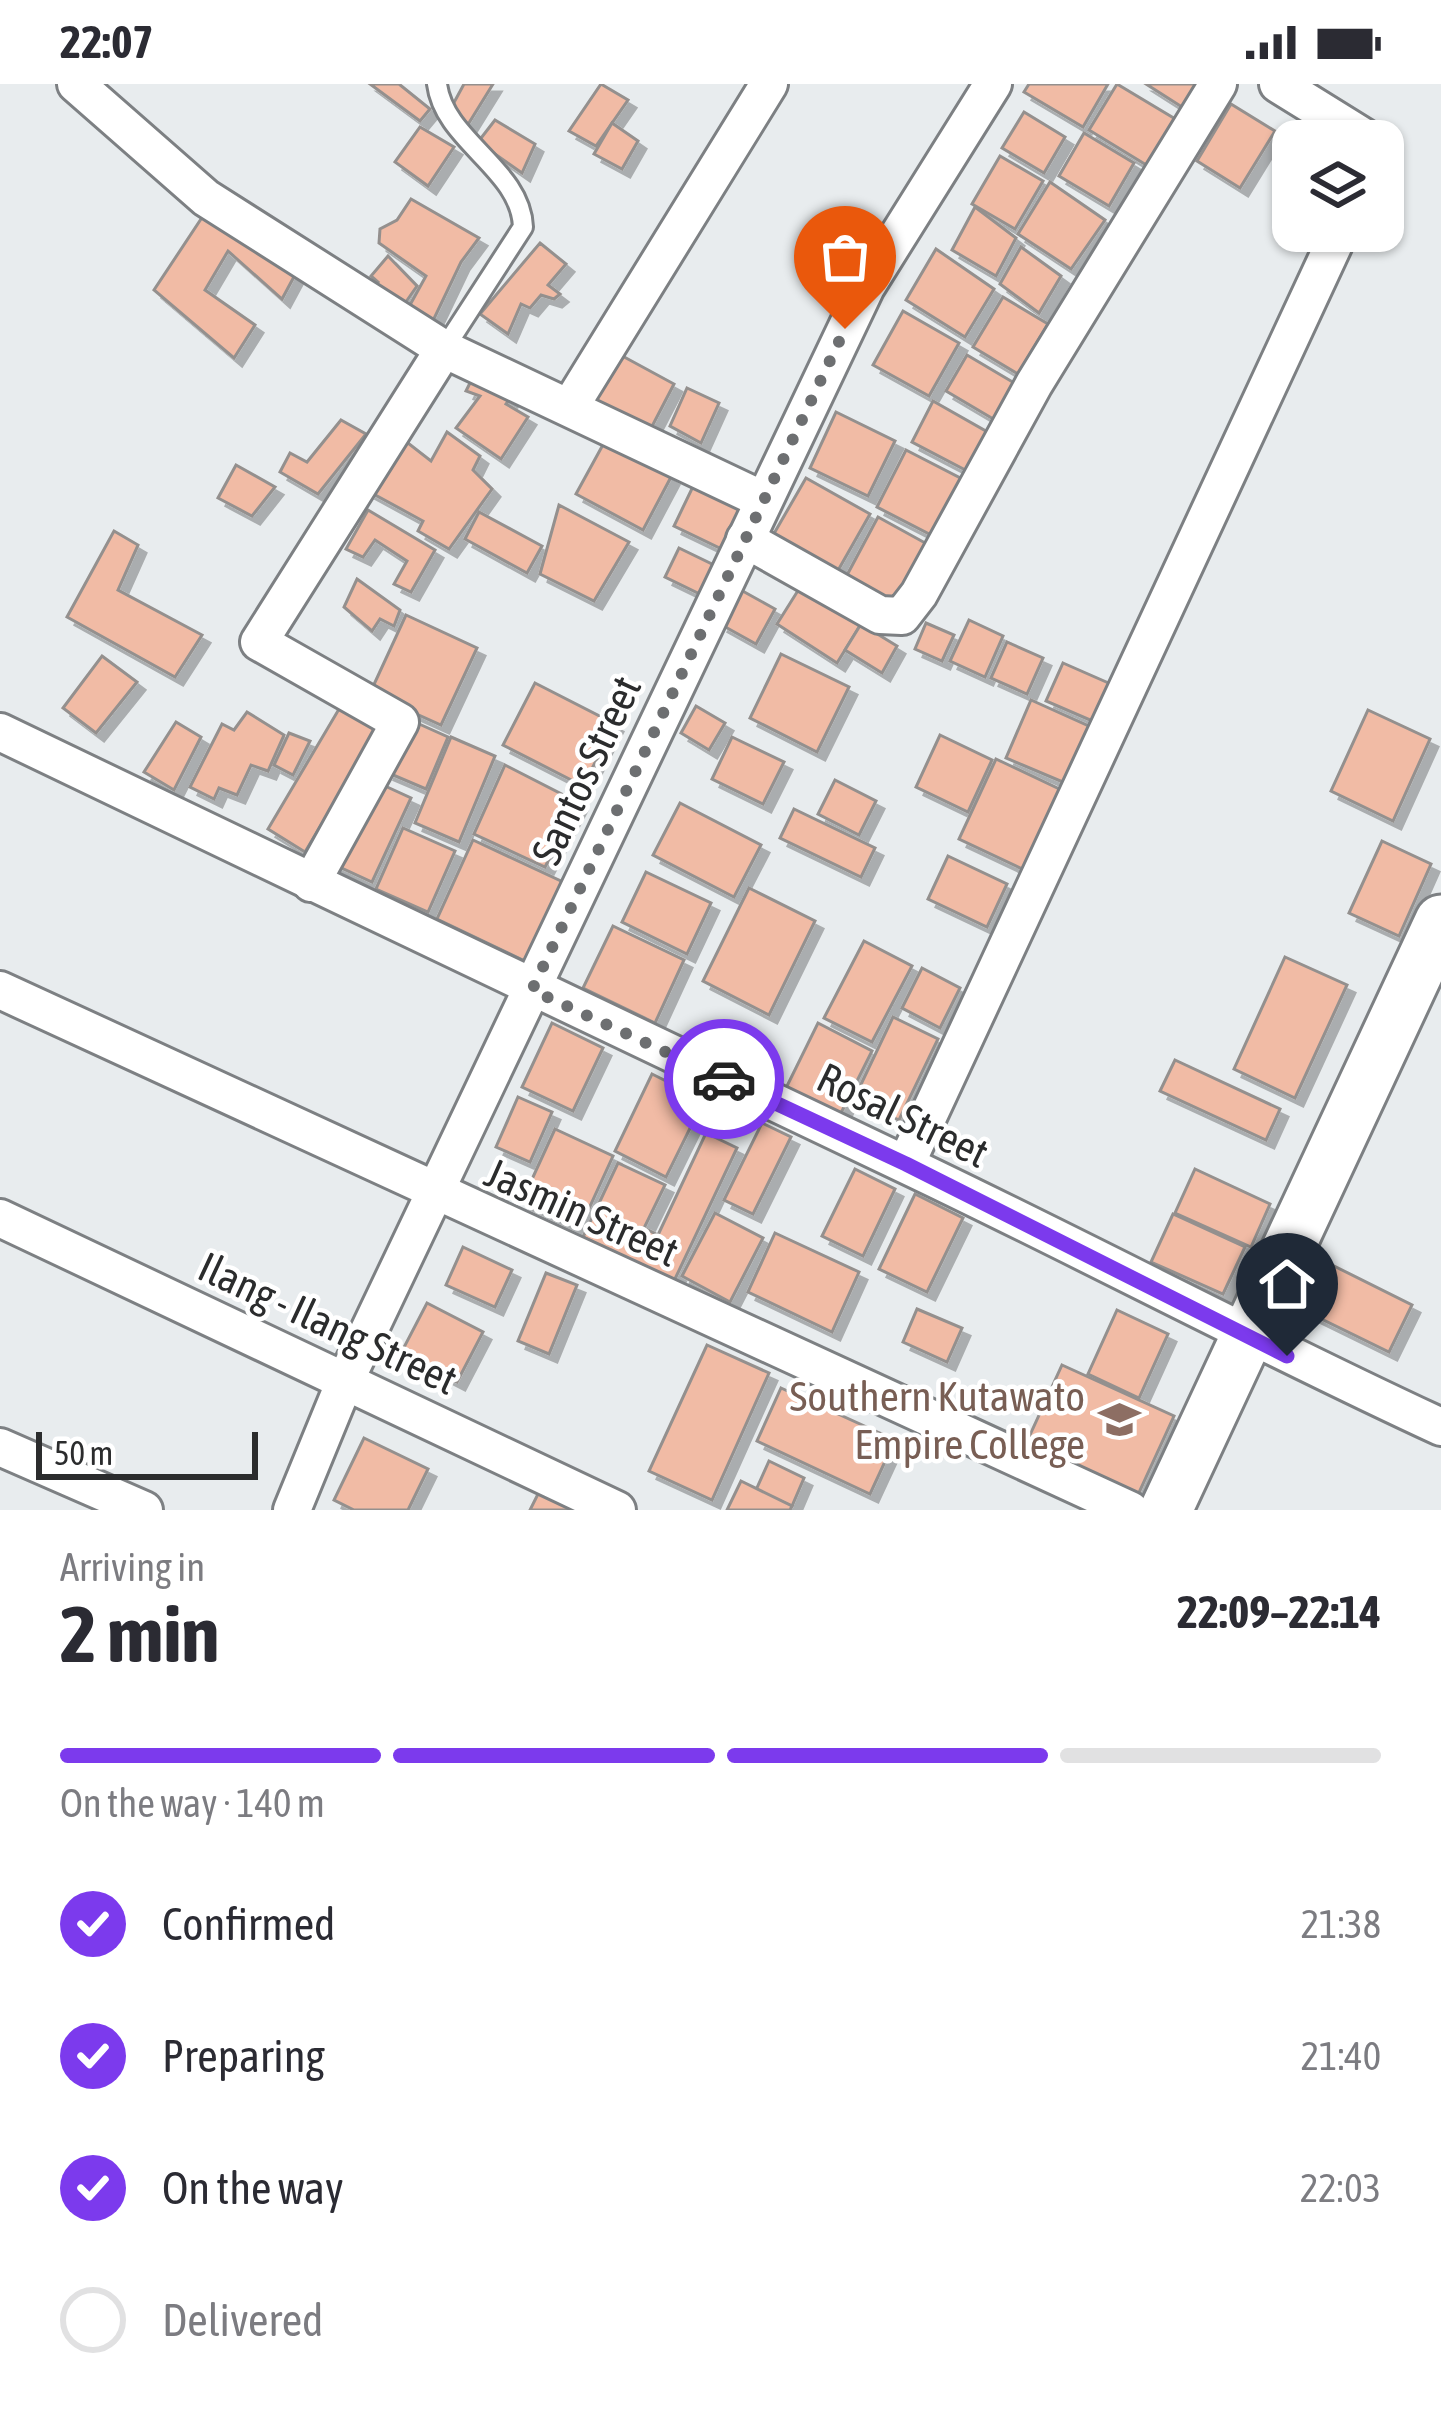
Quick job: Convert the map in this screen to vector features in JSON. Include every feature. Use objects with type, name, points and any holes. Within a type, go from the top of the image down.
[{"type":"main road","points":[[1166,1510],[1441,921]]},
{"type":"street","points":[[76,84],[206,198],[444,350],[571,405],[761,499]]},
{"type":"street","points":[[571,405],[769,84]]},
{"type":"street","name":"Santos Street","points":[[292,1510],[345,1382],[761,499],[866,287],[993,84]]},
{"type":"street","points":[[745,539],[880,615],[902,616],[919,594],[1034,384],[1219,84]]},
{"type":"street","points":[[1278,84],[1336,120]]},
{"type":"street","points":[[906,1164],[1330,252]]},
{"type":"street","points":[[311,883],[400,722],[259,641],[444,350]]},
{"type":"street","name":"Rosal Street","points":[[0,732],[532,990],[906,1164],[1249,1338],[1441,1427]]},
{"type":"street","name":"Jasmin Street","points":[[0,990],[436,1195],[1130,1510]]},
{"type":"street","name":"Ilang - Ilang Street","points":[[0,1218],[617,1510]]},
{"type":"street","points":[[0,1447],[144,1510]]},
{"type":"lane","points":[[437,84],[446,112],[519,202],[523,226],[444,350]]},
{"type":"building","points":[[370,84],[399,84],[430,109],[420,121]]},
{"type":"building","points":[[464,84],[493,84],[467,126],[451,108]]},
{"type":"building","points":[[601,84],[628,100],[596,146],[569,131]]},
{"type":"building","points":[[1029,84],[1108,84],[1083,127],[1024,92]]},
{"type":"building","points":[[1117,84],[1177,120],[1148,166],[1089,130]]},
{"type":"building","points":[[1146,84],[1197,84],[1182,107]]},
{"type":"building","points":[[1231,104],[1272,129],[1240,188],[1197,161]]},
{"type":"building","points":[[1024,112],[1065,137],[1044,173],[1002,148]]},
{"type":"building","points":[[495,120],[535,144],[522,173],[478,142]]},
{"type":"building","points":[[612,123],[638,141],[622,169],[594,154]]},
{"type":"building","points":[[420,127],[454,147],[428,186],[395,162]]},
{"type":"building","points":[[1084,133],[1134,163],[1109,206],[1059,176]]},
{"type":"building","points":[[1000,156],[1043,181],[1015,229],[972,204]]},
{"type":"building","points":[[1050,182],[1105,220],[1071,269],[1018,234]]},
{"type":"building","points":[[411,199],[479,238],[461,262],[430,327],[405,314],[426,276],[379,243],[380,229],[397,220]]},
{"type":"building","points":[[975,207],[1016,238],[996,276],[952,250]]},
{"type":"building","points":[[203,216],[296,273],[282,299],[228,251],[205,290],[255,325],[234,358],[154,290]]},
{"type":"building","points":[[540,243],[566,264],[548,285],[560,294],[554,299],[541,295],[530,308],[521,304],[508,334],[480,314]]},
{"type":"building","points":[[1021,247],[1061,276],[1039,313],[1000,284]]},
{"type":"building","points":[[936,249],[994,289],[965,337],[906,300]]},
{"type":"building","points":[[388,256],[417,286],[401,309],[372,288],[378,282],[371,276]]},
{"type":"building","points":[[1003,297],[1048,324],[1018,374],[973,347]]},
{"type":"building","points":[[903,311],[959,343],[929,396],[873,365]]},
{"type":"building","points":[[615,352],[674,384],[647,436],[587,404]]},
{"type":"building","points":[[967,355],[1016,384],[995,420],[946,391]]},
{"type":"building","points":[[473,377],[513,394],[506,404],[528,417],[501,459],[456,428],[480,396],[466,391]]},
{"type":"building","points":[[687,388],[719,403],[701,443],[670,426]]},
{"type":"building","points":[[933,401],[991,434],[973,474],[912,442]]},
{"type":"building","points":[[836,412],[895,441],[868,496],[810,468]]},
{"type":"building","points":[[341,420],[366,434],[318,494],[280,472],[290,453],[307,462]]},
{"type":"building","points":[[447,432],[480,456],[473,470],[492,489],[449,549],[418,531],[423,521],[368,491],[398,448],[408,443],[431,461]]},
{"type":"building","points":[[605,441],[671,477],[643,530],[576,494]]},
{"type":"building","points":[[906,450],[968,482],[939,539],[877,507]]},
{"type":"building","points":[[236,465],[275,487],[252,516],[218,498]]},
{"type":"building","points":[[699,474],[752,500],[728,552],[674,526]]},
{"type":"building","points":[[806,478],[870,514],[836,574],[772,537]]},
{"type":"building","points":[[559,505],[629,542],[594,601],[540,574]]},
{"type":"building","points":[[368,510],[435,550],[411,592],[394,584],[407,561],[375,540],[363,557],[346,549]]},
{"type":"building","points":[[479,512],[542,546],[527,573],[465,539]]},
{"type":"building","points":[[878,517],[927,544],[894,604],[846,577]]},
{"type":"building","points":[[114,531],[138,545],[118,590],[202,635],[175,677],[67,617]]},
{"type":"building","points":[[679,548],[718,567],[704,596],[665,577]]},
{"type":"building","points":[[357,579],[400,610],[394,626],[380,619],[372,631],[344,607]]},
{"type":"building","points":[[804,581],[864,619],[837,663],[777,624]]},
{"type":"building","points":[[739,589],[775,609],[756,644],[720,624]]},
{"type":"building","points":[[406,615],[477,648],[441,725],[370,693]]},
{"type":"building","points":[[969,620],[1003,636],[985,677],[950,661]]},
{"type":"building","points":[[926,623],[954,635],[942,661],[915,649]]},
{"type":"building","points":[[861,624],[897,646],[882,673],[845,650]]},
{"type":"building","points":[[1007,642],[1043,658],[1027,694],[991,678]]},
{"type":"building","points":[[781,654],[849,687],[817,752],[750,718]]},
{"type":"building","points":[[102,656],[137,682],[96,733],[63,708]]},
{"type":"building","points":[[1063,663],[1113,685],[1097,723],[1046,701]]},
{"type":"building","points":[[535,683],[615,724],[583,786],[503,745]]},
{"type":"building","points":[[1031,700],[1102,732],[1077,788],[1006,758]]},
{"type":"building","points":[[342,704],[380,727],[305,852],[268,829]]},
{"type":"building","points":[[696,706],[725,723],[709,750],[681,733]]},
{"type":"building","points":[[1368,710],[1430,739],[1393,821],[1331,791]]},
{"type":"building","points":[[247,712],[284,735],[268,771],[251,765],[237,795],[219,788],[214,799],[190,787],[222,724],[234,730]]},
{"type":"building","points":[[408,719],[448,737],[426,789],[386,772]]},
{"type":"building","points":[[176,722],[201,737],[174,790],[144,772]]},
{"type":"building","points":[[289,733],[310,741],[293,775],[274,765]]},
{"type":"building","points":[[940,735],[992,760],[968,812],[916,787]]},
{"type":"building","points":[[451,737],[495,756],[459,842],[415,823]]},
{"type":"building","points":[[732,737],[784,762],[763,804],[712,779]]},
{"type":"building","points":[[996,759],[1072,795],[1035,875],[959,839]]},
{"type":"building","points":[[505,765],[579,803],[545,867],[474,834]]},
{"type":"building","points":[[372,780],[411,798],[372,882],[333,864]]},
{"type":"building","points":[[835,780],[876,801],[859,835],[818,814]]},
{"type":"building","points":[[680,803],[761,845],[734,897],[653,855]]},
{"type":"building","points":[[794,809],[875,848],[861,877],[780,838]]},
{"type":"building","points":[[403,828],[455,851],[428,912],[376,889]]},
{"type":"building","points":[[473,840],[563,882],[527,962],[437,919]]},
{"type":"building","points":[[1382,841],[1431,864],[1399,936],[1349,913]]},
{"type":"building","points":[[948,856],[1007,884],[987,927],[928,899]]},
{"type":"building","points":[[646,872],[711,903],[687,954],[622,922]]},
{"type":"building","points":[[749,888],[815,921],[769,1015],[703,981]]},
{"type":"building","points":[[613,926],[684,960],[655,1023],[583,988]]},
{"type":"building","points":[[864,941],[912,966],[872,1042],[824,1018]]},
{"type":"building","points":[[1285,957],[1347,985],[1295,1098],[1234,1069]]},
{"type":"building","points":[[922,968],[960,988],[940,1028],[902,1008]]},
{"type":"building","points":[[893,1017],[938,1039],[899,1120],[854,1099]]},
{"type":"building","points":[[552,1023],[603,1048],[573,1111],[522,1087]]},
{"type":"building","points":[[818,1023],[872,1051],[840,1115],[786,1088]]},
{"type":"building","points":[[1175,1060],[1280,1109],[1266,1140],[1160,1091]]},
{"type":"building","points":[[652,1074],[704,1100],[666,1177],[615,1151]]},
{"type":"building","points":[[518,1097],[552,1112],[530,1162],[496,1147]]},
{"type":"building","points":[[762,1123],[791,1137],[753,1214],[724,1200]]},
{"type":"building","points":[[555,1129],[613,1156],[580,1228],[522,1201]]},
{"type":"building","points":[[706,1133],[737,1148],[674,1281],[583,1237],[618,1163],[665,1185],[644,1228],[658,1235]]},
{"type":"building","points":[[855,1169],[895,1189],[863,1256],[822,1236]]},
{"type":"building","points":[[1195,1169],[1270,1204],[1251,1247],[1175,1213]]},
{"type":"building","points":[[915,1194],[963,1218],[927,1292],[879,1269]]},
{"type":"building","points":[[715,1213],[763,1238],[730,1302],[682,1276]]},
{"type":"building","points":[[1173,1214],[1245,1247],[1223,1294],[1151,1262]]},
{"type":"building","points":[[775,1233],[859,1272],[832,1332],[748,1292]]},
{"type":"building","points":[[463,1247],[512,1270],[495,1307],[446,1285]]},
{"type":"building","points":[[1318,1258],[1412,1305],[1389,1352],[1295,1306]]},
{"type":"building","points":[[546,1273],[577,1285],[549,1354],[518,1341]]},
{"type":"building","points":[[427,1303],[483,1332],[457,1382],[401,1353]]},
{"type":"building","points":[[917,1309],[962,1328],[947,1362],[903,1342]]},
{"type":"building","points":[[1117,1310],[1168,1334],[1139,1398],[1088,1374]]},
{"type":"building","points":[[707,1345],[769,1373],[712,1500],[649,1471]]},
{"type":"building","points":[[1062,1365],[1174,1416],[1136,1499],[1024,1448]]},
{"type":"building","points":[[781,1388],[895,1440],[870,1494],[757,1441]]},
{"type":"building","points":[[364,1438],[428,1469],[408,1510],[354,1510],[334,1500]]},
{"type":"building","points":[[769,1461],[804,1478],[792,1506],[756,1490]]},
{"type":"building","points":[[741,1481],[792,1506],[790,1510],[727,1510]]},
{"type":"building","points":[[541,1488],[570,1503],[567,1510],[530,1510]]},
{"type":"way so far","points":[[724,1079],[532,990],[845,329]]},
{"type":"place","name":"Southern Kutawato Empire College","points":[[1119,1420]]},
{"type":"route","points":[[724,1079],[906,1164],[1287,1356]]}]
